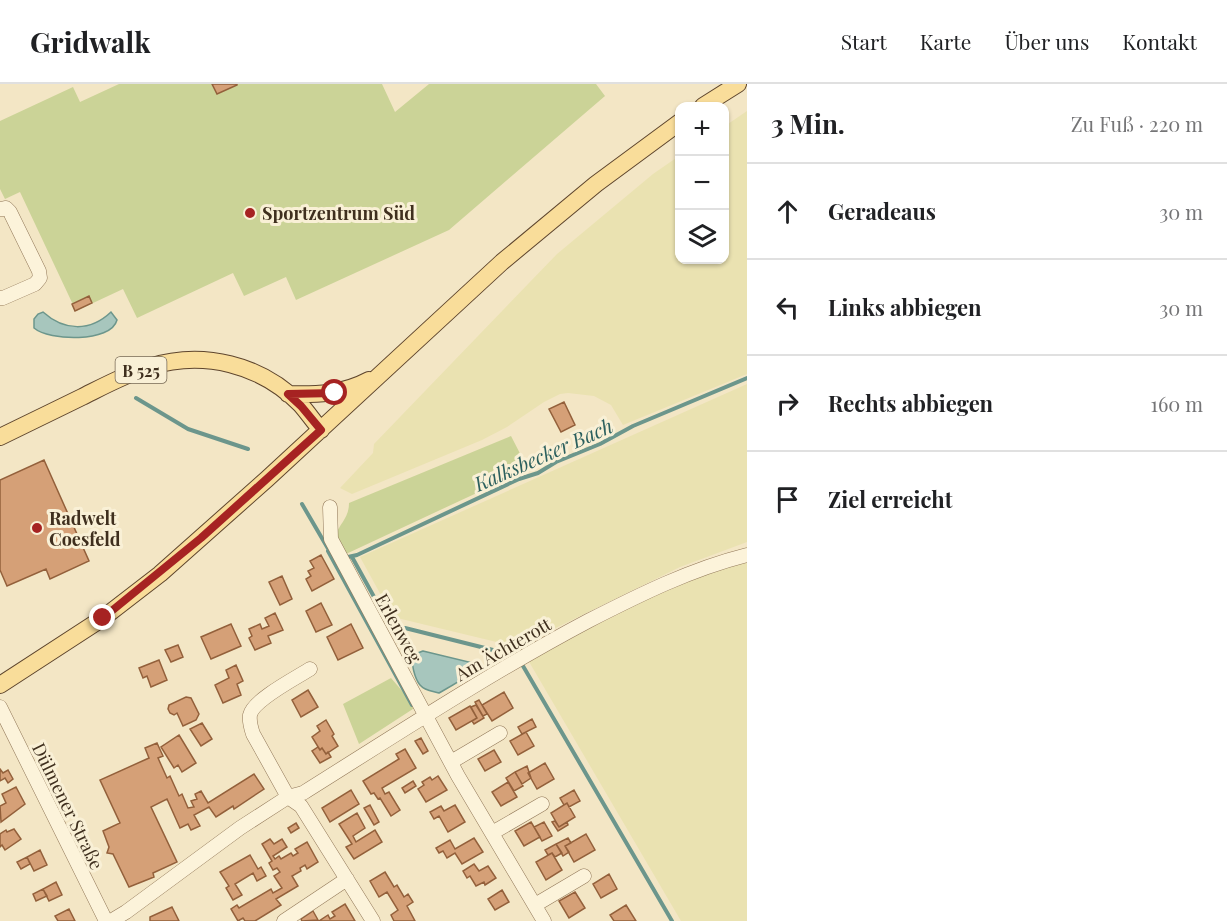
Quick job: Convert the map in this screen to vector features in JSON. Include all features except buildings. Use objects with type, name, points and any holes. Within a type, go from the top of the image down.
[{"type":"main road","points":[[709,102],[738,84]]},
{"type":"main road","points":[[0,685],[103,618],[160,573],[547,224],[614,170],[675,126]]},
{"type":"main road","name":"B 525","points":[[0,437],[133,373],[171,361],[196,359],[235,364],[260,375],[288,394],[321,430]]},
{"type":"main road","points":[[288,394],[335,393],[357,387],[381,374]]},
{"type":"street","points":[[0,209],[6,208],[10,212],[39,271],[40,278],[35,284],[0,298]]},
{"type":"street","name":"Erlenweg","points":[[330,507],[331,539],[451,762],[544,921]]},
{"type":"street","name":"Am Ächterott","points":[[111,921],[240,828],[288,797],[303,793],[522,656],[640,594],[723,561],[747,555]]},
{"type":"street","points":[[310,669],[256,704],[250,713],[250,723],[253,734],[288,797],[301,806],[373,921]]},
{"type":"street","name":"Dülmener Straße","points":[[0,707],[106,921]]},
{"type":"street","points":[[451,762],[500,733]]},
{"type":"street","points":[[492,833],[543,804]]},
{"type":"street","points":[[535,905],[584,876]]},
{"type":"street","points":[[284,921],[346,879]]},
{"type":"shaded area","points":[[747,111],[747,374],[623,425],[611,405],[594,396],[560,394],[482,440],[352,494],[340,488],[373,453],[374,444],[557,254],[653,174],[675,159],[675,264],[729,264],[729,123]]},
{"type":"shaded area","points":[[747,384],[747,542],[680,567],[517,647],[393,617],[360,557]]},
{"type":"shaded area","points":[[747,561],[747,921],[681,921],[528,660],[651,597],[721,568]]},
{"type":"green space","name":"Sportzentrum Süd","points":[[119,84],[382,84],[395,112],[429,84],[596,84],[605,96],[449,230],[296,300],[286,277],[244,296],[233,273],[137,318],[123,289],[76,311],[20,192],[5,199],[0,189],[0,121],[73,87],[80,102]]},
{"type":"green space","points":[[511,436],[528,469],[346,554],[335,536],[346,517],[349,503]]},
{"type":"green space","points":[[391,678],[416,707],[359,744],[343,704]]},
{"type":"water","points":[[43,312],[60,323],[77,327],[94,323],[111,312],[117,320],[104,333],[79,338],[65,337],[34,328],[34,319]]},
{"type":"water","points":[[423,651],[473,663],[468,673],[459,681],[439,693],[424,688],[416,679],[414,656]]},
{"type":"waterway","name":"Kalksbecker Bach","points":[[348,557],[357,555],[519,479],[538,473],[556,462],[600,444],[633,426],[747,378]]},
{"type":"waterway","points":[[136,398],[188,429],[248,449]]},
{"type":"waterway","points":[[302,504],[330,552]]},
{"type":"waterway","points":[[328,551],[412,705]]},
{"type":"waterway","points":[[352,557],[389,624],[395,626]]},
{"type":"waterway","points":[[405,628],[509,654]]},
{"type":"waterway","points":[[523,666],[672,921]]},
{"type":"place","name":"Sportzentrum Süd","points":[[250,213]]},
{"type":"place","name":"Radwelt Coesfeld","points":[[37,528]]},
{"type":"route","points":[[103,618],[201,538],[321,430],[288,394],[335,393]]}]
